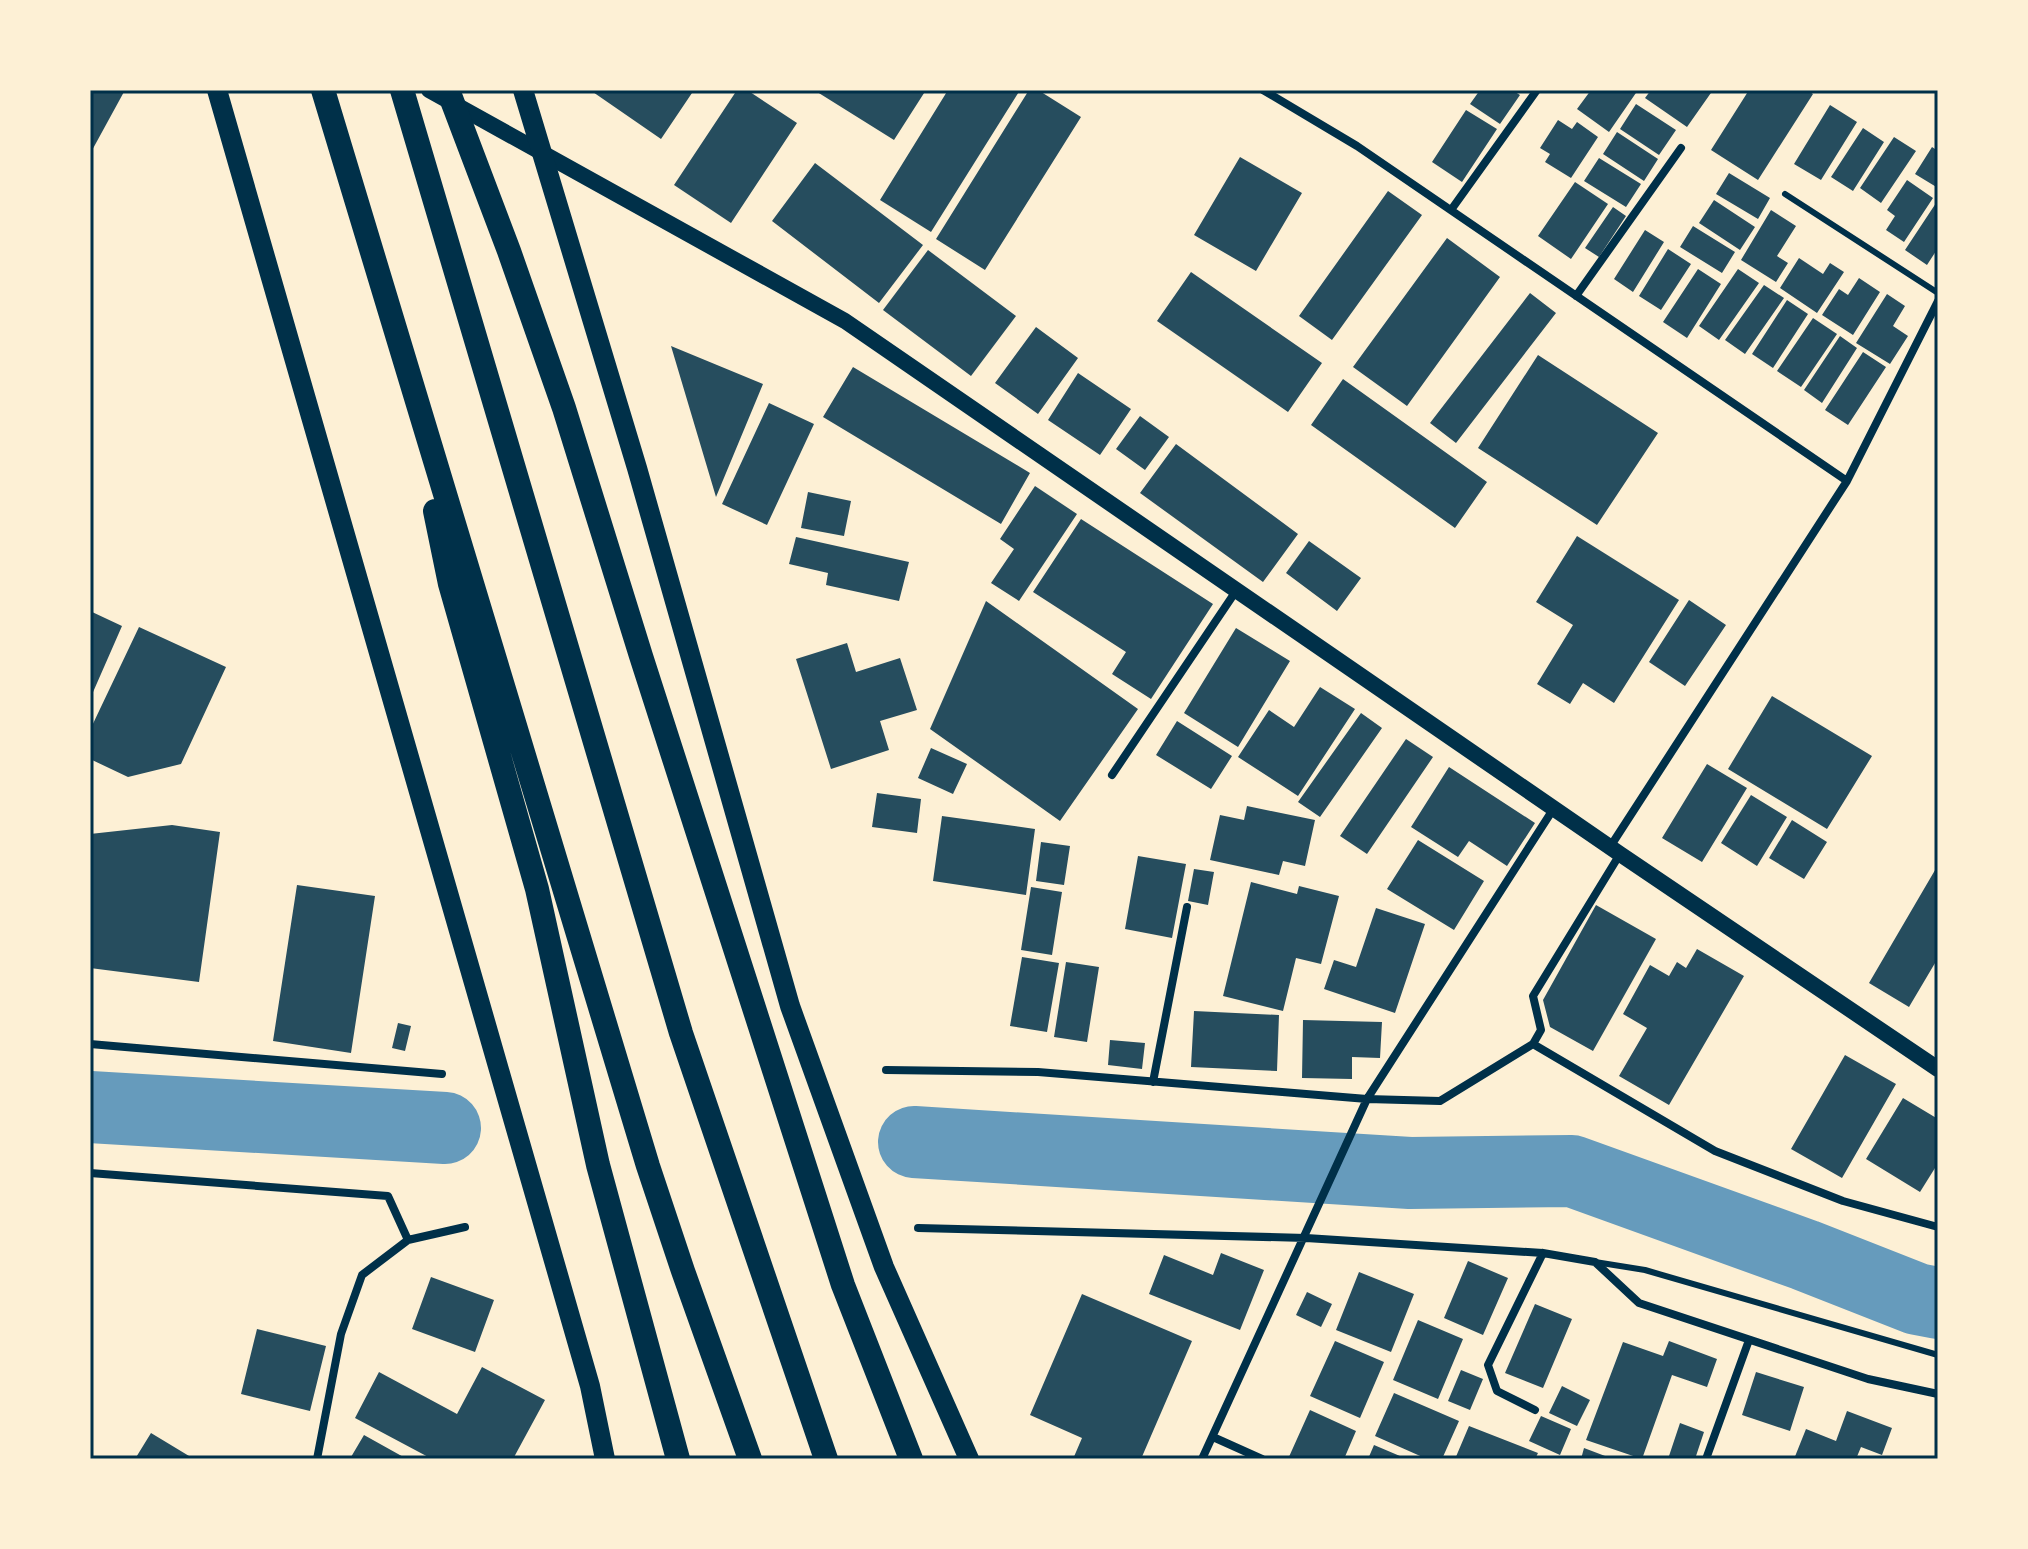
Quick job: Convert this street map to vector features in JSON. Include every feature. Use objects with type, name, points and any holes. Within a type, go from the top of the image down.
[{"type":"highway","points":[[323,90],[648,1166],[750,1459]]},
{"type":"highway","points":[[402,90],[681,1033],[826,1459]]},
{"type":"highway","points":[[448,90],[564,408],[843,1285],[911,1459]]},
{"type":"highway","points":[[402,356],[450,584],[537,889],[598,1165],[678,1459]]},
{"type":"main road","points":[[217,90],[586,1371],[605,1459]]},
{"type":"main road","points":[[429,90],[845,321],[1615,851],[1938,1069]]},
{"type":"main road","points":[[523,90],[637,468],[790,1006],[884,1267],[969,1459]]},
{"type":"street","points":[[1263,90],[1357,146],[1847,481]]},
{"type":"street","points":[[1451,210],[1537,90]]},
{"type":"street","points":[[1576,296],[1681,148]]},
{"type":"street","points":[[886,1070],[1038,1072],[1367,1099],[1440,1101],[1533,1044],[1541,1030],[1533,996],[1615,851],[1847,481],[1938,301]]},
{"type":"street","points":[[1112,775],[1237,590]]},
{"type":"street","points":[[1202,1459],[1306,1238],[1367,1099],[1554,808]]},
{"type":"street","points":[[1153,1082],[1187,907]]},
{"type":"street","points":[[90,1044],[442,1074]]},
{"type":"street","points":[[1533,1044],[1715,1151],[1843,1201],[1938,1227]]},
{"type":"street","points":[[90,1173],[388,1196],[408,1240]]},
{"type":"street","points":[[317,1459],[341,1334],[362,1275],[408,1240],[465,1227]]},
{"type":"street","points":[[918,1228],[1306,1238],[1543,1253],[1595,1262],[1639,1303],[1868,1379],[1938,1394]]},
{"type":"street","points":[[1535,1410],[1497,1391],[1488,1365],[1543,1253]]},
{"type":"street","points":[[1706,1459],[1749,1340]]},
{"type":"street","points":[[1213,1437],[1262,1459]]},
{"type":"lane","points":[[1785,194],[1938,293]]},
{"type":"lane","points":[[1595,1262],[1645,1270],[1938,1355]]},
{"type":"building","points":[[90,90],[125,90],[90,154]]},
{"type":"building","points":[[590,90],[694,90],[661,139]]},
{"type":"building","points":[[737,90],[747,90],[797,123],[731,223],[674,185]]},
{"type":"building","points":[[814,90],[926,90],[894,140]]},
{"type":"building","points":[[948,90],[1020,90],[931,232],[880,200]]},
{"type":"building","points":[[1029,90],[1038,90],[1081,117],[985,270],[936,239]]},
{"type":"building","points":[[1480,90],[1512,90],[1520,95],[1500,124],[1470,104]]},
{"type":"building","points":[[1591,90],[1638,90],[1609,132],[1577,109]]},
{"type":"building","points":[[1651,90],[1713,90],[1687,127],[1645,98]]},
{"type":"building","points":[[1749,90],[1807,90],[1813,94],[1758,180],[1711,150]]},
{"type":"building","points":[[1636,104],[1676,130],[1659,155],[1620,129]]},
{"type":"building","points":[[1830,105],[1857,122],[1821,180],[1794,164]]},
{"type":"building","points":[[1466,110],[1497,129],[1462,182],[1432,162]]},
{"type":"building","points":[[1558,120],[1572,129],[1577,122],[1598,137],[1571,178],[1545,162],[1550,154],[1540,148]]},
{"type":"building","points":[[1863,128],[1884,142],[1853,191],[1831,177]]},
{"type":"building","points":[[1617,132],[1658,159],[1644,181],[1603,154]]},
{"type":"building","points":[[1894,137],[1916,151],[1881,203],[1860,188]]},
{"type":"building","points":[[1932,147],[1938,151],[1938,188],[1915,174]]},
{"type":"building","points":[[1240,157],[1302,193],[1256,271],[1194,235]]},
{"type":"building","points":[[1599,158],[1641,184],[1626,207],[1584,181]]},
{"type":"building","points":[[815,163],[923,245],[879,303],[772,221]]},
{"type":"building","points":[[1729,173],[1770,198],[1758,219],[1716,194]]},
{"type":"building","points":[[1907,180],[1933,198],[1904,242],[1886,230],[1895,216],[1887,210]]},
{"type":"building","points":[[1575,182],[1608,204],[1571,259],[1538,236]]},
{"type":"building","points":[[1388,191],[1422,215],[1332,340],[1299,316]]},
{"type":"building","points":[[1714,200],[1755,227],[1740,250],[1699,223]]},
{"type":"building","points":[[1938,200],[1938,248],[1927,265],[1905,250]]},
{"type":"building","points":[[1613,207],[1626,216],[1599,257],[1585,248]]},
{"type":"building","points":[[1771,210],[1796,226],[1777,256],[1788,263],[1776,282],[1741,260]]},
{"type":"building","points":[[1693,226],[1735,252],[1722,273],[1680,247]]},
{"type":"building","points":[[1645,230],[1664,242],[1633,292],[1614,279]]},
{"type":"building","points":[[1447,238],[1500,277],[1407,406],[1353,367]]},
{"type":"building","points":[[1668,249],[1691,264],[1661,310],[1639,296]]},
{"type":"building","points":[[928,250],[1016,316],[971,376],[883,310]]},
{"type":"building","points":[[1799,258],[1823,274],[1830,263],[1844,272],[1817,313],[1780,288]]},
{"type":"building","points":[[1698,269],[1721,284],[1687,338],[1663,322]]},
{"type":"building","points":[[1738,269],[1759,283],[1719,340],[1699,326]]},
{"type":"building","points":[[1191,272],[1322,363],[1288,412],[1157,321]]},
{"type":"building","points":[[1859,278],[1880,292],[1853,335],[1822,315],[1839,289],[1848,295]]},
{"type":"building","points":[[1764,285],[1784,298],[1745,354],[1725,340]]},
{"type":"building","points":[[1530,293],[1556,313],[1456,443],[1430,423]]},
{"type":"building","points":[[1887,294],[1905,306],[1893,326],[1908,336],[1890,364],[1856,343]]},
{"type":"building","points":[[1787,300],[1808,314],[1773,368],[1752,354]]},
{"type":"building","points":[[1813,318],[1837,334],[1801,387],[1777,371]]},
{"type":"building","points":[[1036,327],[1078,358],[1038,414],[995,383]]},
{"type":"building","points":[[1840,336],[1857,348],[1822,403],[1804,390]]},
{"type":"building","points":[[671,346],[763,384],[716,497]]},
{"type":"building","points":[[1863,352],[1886,367],[1848,425],[1825,410]]},
{"type":"building","points":[[1538,355],[1658,433],[1597,525],[1478,448]]},
{"type":"building","points":[[853,367],[1030,473],[1001,524],[823,417]]},
{"type":"building","points":[[1078,373],[1131,409],[1100,455],[1048,420]]},
{"type":"building","points":[[1343,379],[1487,482],[1455,528],[1311,425]]},
{"type":"building","points":[[769,403],[814,424],[767,525],[722,504]]},
{"type":"building","points":[[1140,416],[1169,437],[1145,470],[1116,449]]},
{"type":"building","points":[[1176,444],[1298,534],[1263,582],[1140,493]]},
{"type":"building","points":[[1035,486],[1077,514],[1019,601],[991,583],[1014,549],[1000,539]]},
{"type":"building","points":[[808,492],[851,501],[844,536],[801,528]]},
{"type":"building","points":[[1081,519],[1213,604],[1151,699],[1112,674],[1126,652],[1033,592]]},
{"type":"building","points":[[1577,536],[1679,600],[1614,703],[1583,683],[1570,704],[1537,684],[1573,625],[1536,602]]},
{"type":"building","points":[[796,537],[909,562],[899,601],[826,585],[828,573],[789,564]]},
{"type":"building","points":[[1309,541],[1361,578],[1337,611],[1286,573]]},
{"type":"building","points":[[1689,600],[1726,625],[1685,686],[1649,662]]},
{"type":"building","points":[[986,601],[1138,709],[1060,821],[930,729]]},
{"type":"building","points":[[90,611],[122,626],[90,699]]},
{"type":"building","points":[[139,627],[226,667],[181,764],[128,777],[90,759],[90,730]]},
{"type":"building","points":[[1236,628],[1290,661],[1238,747],[1184,713]]},
{"type":"building","points":[[847,643],[856,672],[900,658],[917,710],[880,721],[889,750],[831,769],[796,659]]},
{"type":"building","points":[[1320,687],[1355,709],[1298,796],[1238,757],[1269,710],[1294,727]]},
{"type":"building","points":[[1772,696],[1872,756],[1827,829],[1728,769]]},
{"type":"building","points":[[1361,713],[1382,728],[1320,817],[1298,802]]},
{"type":"building","points":[[1177,721],[1232,756],[1211,789],[1156,755]]},
{"type":"building","points":[[1406,739],[1433,757],[1367,854],[1340,836]]},
{"type":"building","points":[[931,748],[967,764],[953,794],[918,778]]},
{"type":"building","points":[[1707,764],[1747,788],[1702,862],[1662,838]]},
{"type":"building","points":[[1449,767],[1535,823],[1507,866],[1469,841],[1458,857],[1411,827]]},
{"type":"building","points":[[877,793],[921,799],[917,833],[872,827]]},
{"type":"building","points":[[1751,795],[1787,817],[1757,866],[1721,843]]},
{"type":"building","points":[[1247,806],[1315,820],[1305,866],[1283,861],[1279,875],[1210,860],[1220,815],[1244,820]]},
{"type":"building","points":[[942,816],[1035,829],[1026,895],[933,881]]},
{"type":"building","points":[[1792,820],[1827,842],[1804,879],[1769,858]]},
{"type":"building","points":[[172,825],[220,832],[199,982],[90,968],[90,834]]},
{"type":"building","points":[[1418,840],[1484,881],[1454,930],[1387,889]]},
{"type":"building","points":[[1041,842],[1070,846],[1064,885],[1036,881]]},
{"type":"building","points":[[1138,856],[1186,864],[1172,938],[1125,929]]},
{"type":"building","points":[[1938,865],[1938,958],[1909,1007],[1869,983]]},
{"type":"building","points":[[1194,869],[1214,872],[1208,905],[1188,901]]},
{"type":"building","points":[[1251,882],[1297,894],[1299,886],[1339,896],[1321,964],[1296,958],[1283,1011],[1223,996]]},
{"type":"building","points":[[297,885],[375,896],[351,1053],[273,1041]]},
{"type":"building","points":[[1031,887],[1062,892],[1052,955],[1021,950]]},
{"type":"building","points":[[1596,905],[1656,939],[1593,1051],[1550,1027],[1543,1000]]},
{"type":"building","points":[[1376,908],[1425,924],[1395,1013],[1324,989],[1334,960],[1356,967]]},
{"type":"building","points":[[1697,949],[1744,976],[1669,1105],[1619,1076],[1647,1028],[1623,1014],[1650,965],[1669,976],[1677,962],[1686,968]]},
{"type":"building","points":[[1022,957],[1059,963],[1047,1032],[1010,1026]]},
{"type":"building","points":[[1066,962],[1099,967],[1087,1042],[1054,1037]]},
{"type":"building","points":[[1194,1011],[1279,1015],[1277,1071],[1191,1067]]},
{"type":"building","points":[[1303,1020],[1382,1022],[1380,1058],[1352,1057],[1352,1079],[1302,1078]]},
{"type":"building","points":[[398,1023],[411,1026],[405,1051],[392,1048]]},
{"type":"building","points":[[1110,1040],[1145,1043],[1142,1069],[1108,1065]]},
{"type":"building","points":[[1845,1055],[1896,1084],[1842,1178],[1791,1149]]},
{"type":"building","points":[[1903,1098],[1938,1119],[1938,1170],[1935,1168],[1920,1192],[1866,1159]]},
{"type":"building","points":[[1221,1253],[1264,1270],[1240,1330],[1149,1294],[1164,1255],[1213,1275]]},
{"type":"building","points":[[1468,1261],[1508,1278],[1483,1335],[1444,1318]]},
{"type":"building","points":[[1359,1272],[1414,1294],[1391,1352],[1336,1330]]},
{"type":"building","points":[[431,1277],[494,1300],[475,1352],[412,1329]]},
{"type":"building","points":[[1307,1292],[1332,1304],[1321,1327],[1296,1315]]},
{"type":"building","points":[[1082,1294],[1192,1341],[1141,1459],[1073,1459],[1082,1438],[1030,1415]]},
{"type":"building","points":[[1535,1304],[1572,1319],[1543,1388],[1505,1373]]},
{"type":"building","points":[[1418,1320],[1463,1339],[1438,1399],[1393,1380]]},
{"type":"building","points":[[257,1329],[326,1346],[310,1411],[241,1394]]},
{"type":"building","points":[[1335,1341],[1384,1362],[1360,1418],[1310,1396]]},
{"type":"building","points":[[1669,1341],[1717,1359],[1707,1387],[1672,1375],[1642,1459],[1586,1440],[1623,1342],[1663,1356]]},
{"type":"building","points":[[482,1367],[545,1400],[513,1459],[432,1459],[355,1418],[379,1372],[457,1414]]},
{"type":"building","points":[[1461,1370],[1483,1379],[1470,1410],[1448,1401]]},
{"type":"building","points":[[1756,1372],[1804,1387],[1790,1431],[1742,1415]]},
{"type":"building","points":[[1562,1386],[1590,1400],[1577,1426],[1549,1413]]},
{"type":"building","points":[[1394,1393],[1459,1421],[1442,1459],[1427,1459],[1375,1436]]},
{"type":"building","points":[[1310,1410],[1356,1431],[1344,1459],[1288,1459]]},
{"type":"building","points":[[1847,1411],[1892,1428],[1882,1455],[1861,1447],[1856,1459],[1794,1459],[1806,1429],[1836,1441]]},
{"type":"building","points":[[1541,1416],[1571,1429],[1560,1455],[1529,1441]]},
{"type":"building","points":[[1680,1423],[1704,1432],[1695,1459],[1668,1459]]},
{"type":"building","points":[[1469,1426],[1538,1453],[1535,1459],[1455,1459]]},
{"type":"building","points":[[151,1433],[194,1459],[135,1459]]},
{"type":"building","points":[[364,1435],[407,1459],[351,1457]]},
{"type":"building","points":[[1374,1445],[1407,1459],[1368,1459]]},
{"type":"building","points":[[1584,1448],[1613,1459],[1581,1459]]},
{"type":"waterway","points":[[90,1107],[445,1128]]},
{"type":"waterway","points":[[914,1142],[1410,1173],[1572,1171],[1917,1299],[1938,1303]]}]
